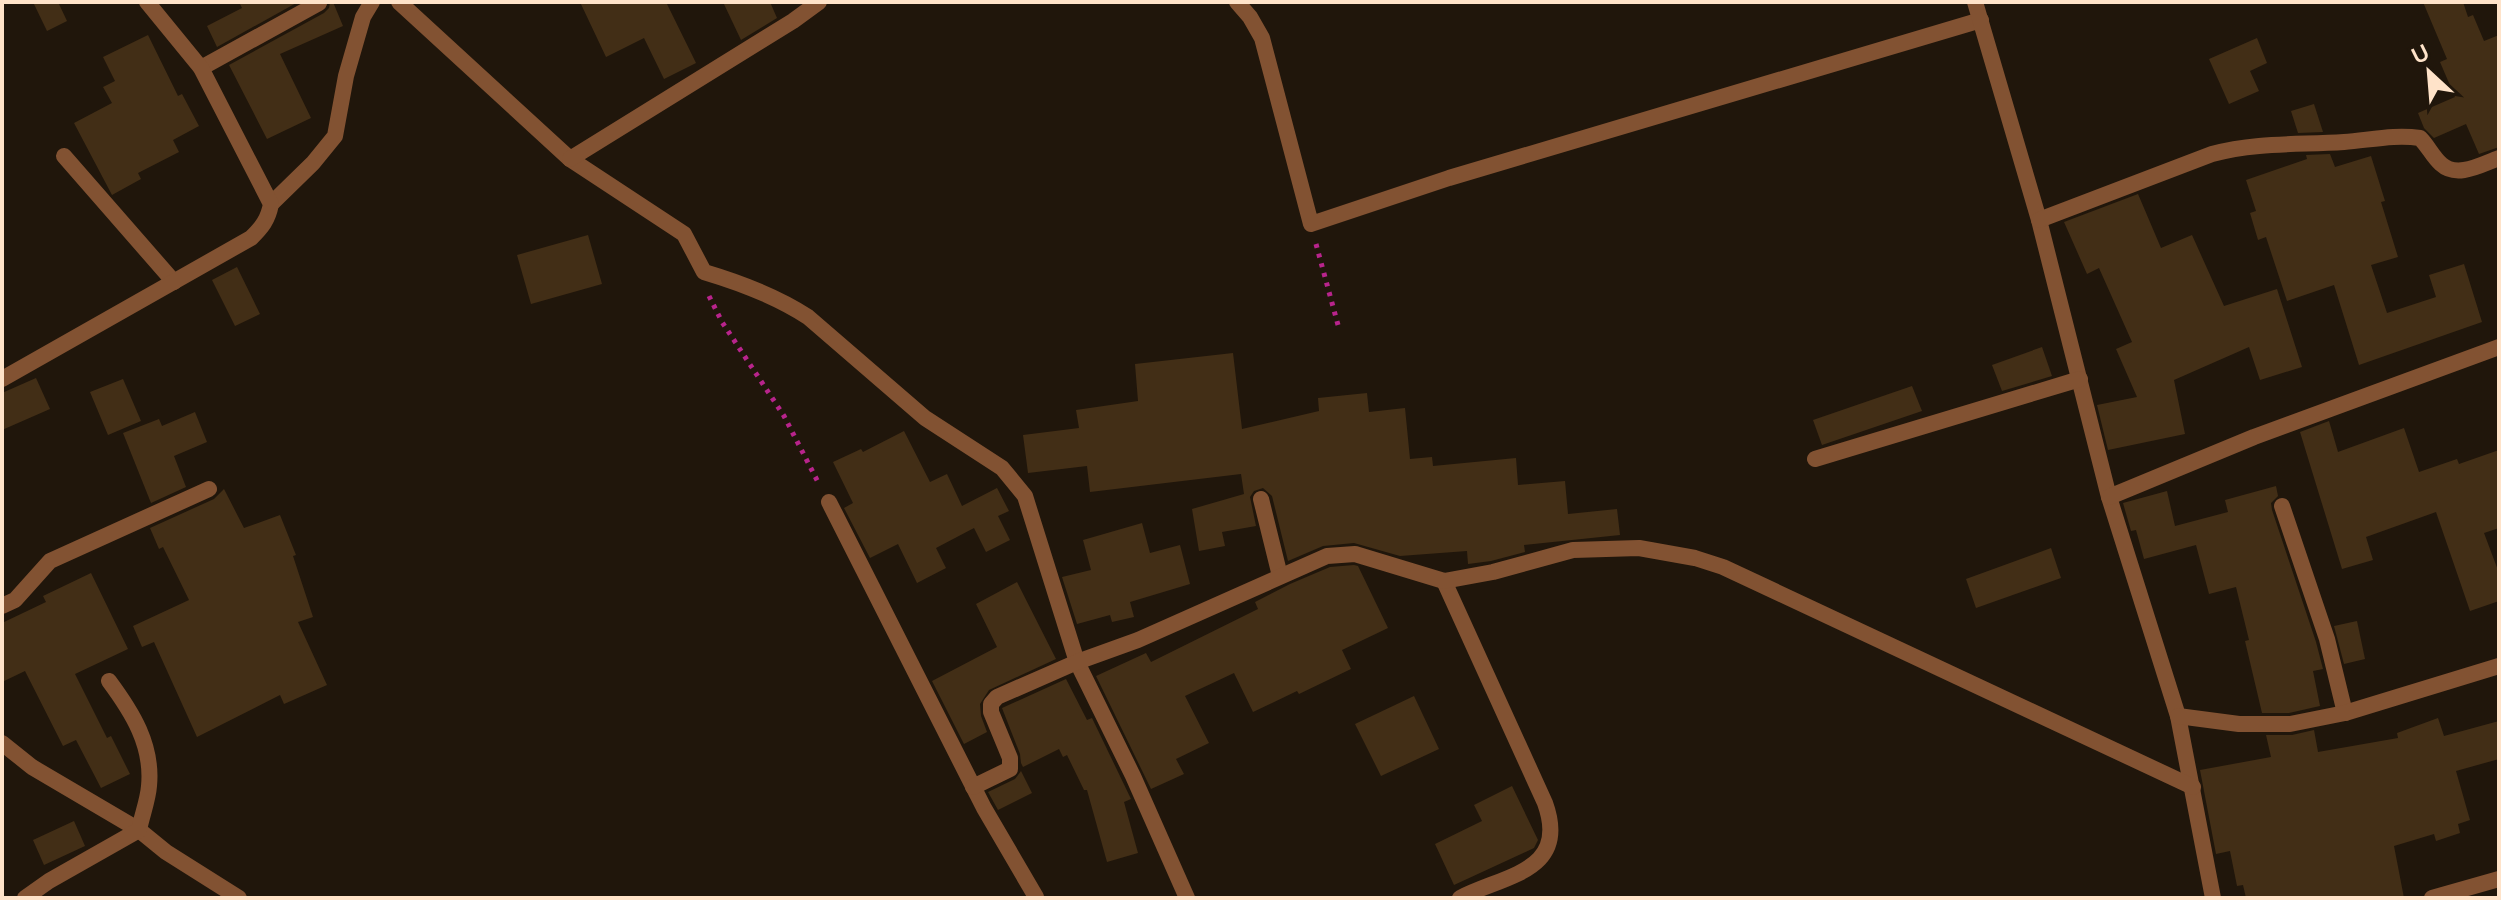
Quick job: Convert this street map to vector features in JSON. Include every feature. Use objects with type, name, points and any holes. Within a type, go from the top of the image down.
[{"type":"street","points":[[147,2],[201,68],[271,204]]},
{"type":"street","points":[[2,379],[251,238],[266,222],[271,204],[313,163],[335,136],[346,76],[363,17],[372,2]]},
{"type":"street","points":[[399,2],[570,159],[684,234],[701,266],[797,310],[925,418],[1002,468],[1025,496],[1077,662],[1133,776],[1187,898]]},
{"type":"street","points":[[570,159],[819,2]]},
{"type":"street","points":[[1237,2],[1262,38],[1311,224],[1449,178],[1981,20]]},
{"type":"street","points":[[1975,2],[2039,220],[2109,497],[2178,719],[2213,898]]},
{"type":"street","points":[[201,68],[319,3]]},
{"type":"street","points":[[2039,220],[2239,146],[2408,136],[2420,138],[2449,170],[2458,171],[2499,158]]},
{"type":"street","points":[[64,156],[174,282]]},
{"type":"street","points":[[2109,497],[2254,437],[2499,347]]},
{"type":"street","points":[[1815,459],[2080,379]]},
{"type":"street","points":[[2,606],[15,600],[50,561],[209,489]]},
{"type":"street","points":[[1261,499],[1280,576]]},
{"type":"street","points":[[829,502],[973,787],[1036,897]]},
{"type":"street","points":[[2282,506],[2327,639],[2345,713]]},
{"type":"street","points":[[973,787],[1010,769],[991,712],[992,701],[1001,694],[1138,640],[1327,556],[1355,554],[1444,581],[1493,572],[1573,550],[1639,548],[1695,558],[1723,567],[2193,787]]},
{"type":"street","points":[[1444,581],[1545,803],[1551,823],[1549,843],[1535,865],[1512,878],[1460,898]]},
{"type":"street","points":[[2178,719],[2258,725],[2290,724],[2345,713],[2499,666]]},
{"type":"street","points":[[25,898],[139,830],[149,787],[149,758],[129,709],[109,681]]},
{"type":"street","points":[[2,743],[32,767],[139,830],[166,852],[239,898]]},
{"type":"street","points":[[2432,898],[2455,895],[2499,879]]},
{"type":"path","points":[[1311,224],[1338,325]]},
{"type":"path","points":[[701,266],[710,297],[722,322],[784,416],[829,502]]},
{"type":"building","points":[[33,2],[58,2],[67,21],[47,31]]},
{"type":"building","points":[[239,2],[298,2],[217,47],[207,26],[242,8]]},
{"type":"building","points":[[333,2],[343,26],[280,54],[311,118],[267,139],[229,65],[324,13]]},
{"type":"building","points":[[580,2],[666,2],[696,63],[664,79],[644,38],[606,57]]},
{"type":"building","points":[[723,2],[770,2],[777,18],[741,40]]},
{"type":"building","points":[[2423,2],[2463,2],[2468,17],[2473,15],[2484,41],[2499,35],[2499,147],[2479,154],[2466,124],[2434,138],[2424,128],[2418,113],[2455,97],[2440,62],[2447,59]]},
{"type":"building","points":[[148,35],[178,96],[182,94],[199,126],[173,140],[179,152],[138,173],[141,179],[112,195],[74,123],[112,103],[103,87],[115,81],[103,57]]},
{"type":"building","points":[[2257,38],[2267,63],[2250,71],[2259,91],[2229,104],[2209,59]]},
{"type":"building","points":[[2314,104],[2323,132],[2298,133],[2291,111]]},
{"type":"building","points":[[2330,154],[2335,167],[2371,156],[2398,257],[2371,265],[2387,313],[2436,297],[2429,275],[2464,264],[2482,322],[2359,365],[2334,285],[2287,301],[2266,237],[2258,240],[2250,213],[2256,211],[2246,180],[2307,159],[2306,155]]},
{"type":"building","points":[[2138,194],[2161,248],[2192,235],[2224,306],[2277,289],[2302,367],[2260,380],[2249,347],[2174,380],[2185,434],[2108,450],[2097,405],[2137,397],[2116,349],[2132,342],[2099,268],[2087,274],[2064,222]]},
{"type":"building","points":[[588,235],[602,284],[531,304],[517,255]]},
{"type":"building","points":[[237,267],[260,314],[235,326],[212,280]]},
{"type":"building","points":[[2042,347],[2052,376],[2002,391],[1992,365]]},
{"type":"building","points":[[1233,353],[1242,429],[1319,411],[1318,398],[1367,393],[1369,412],[1405,408],[1410,459],[1432,457],[1433,466],[1516,458],[1518,485],[1565,481],[1568,514],[1617,509],[1620,535],[1524,545],[1525,552],[1468,564],[1467,551],[1400,556],[1354,543],[1323,546],[1288,561],[1272,496],[1263,488],[1254,491],[1250,497],[1256,526],[1222,532],[1225,546],[1199,551],[1192,509],[1244,494],[1241,474],[1090,492],[1087,466],[1028,473],[1023,435],[1079,428],[1076,410],[1138,401],[1135,364]]},
{"type":"building","points":[[36,378],[50,409],[2,430],[2,393]]},
{"type":"building","points":[[123,379],[141,421],[108,435],[90,392]]},
{"type":"building","points":[[1912,386],[1922,411],[1822,445],[1813,420]]},
{"type":"building","points":[[195,412],[207,442],[174,456],[186,487],[151,503],[123,433],[159,419],[162,426]]},
{"type":"building","points":[[2329,421],[2338,452],[2404,428],[2419,472],[2457,459],[2459,464],[2499,450],[2499,528],[2484,533],[2499,573],[2499,601],[2470,611],[2436,512],[2366,537],[2373,560],[2342,569],[2300,432]]},
{"type":"building","points":[[904,431],[930,482],[947,474],[962,506],[997,488],[1009,511],[998,516],[1010,540],[986,552],[974,528],[936,548],[946,568],[917,583],[898,544],[870,558],[844,508],[853,503],[833,462],[861,449],[863,452]]},
{"type":"building","points":[[2276,486],[2278,496],[2271,503],[2272,510],[2323,669],[2313,671],[2320,706],[2289,713],[2262,713],[2236,587],[2209,594],[2196,545],[2144,559],[2136,530],[2131,531],[2123,503],[2167,491],[2175,526],[2228,512],[2225,500]]},
{"type":"building","points":[[224,489],[244,528],[280,515],[296,555],[293,556],[313,617],[298,622],[327,685],[284,704],[280,695],[197,737],[154,642],[142,647],[133,626],[189,600],[150,528],[214,499]]},
{"type":"building","points":[[1142,523],[1150,553],[1180,545],[1190,584],[1130,602],[1134,617],[1112,622],[1110,615],[1077,624],[1062,577],[1091,570],[1083,540]]},
{"type":"building","points":[[2051,548],[2061,578],[1976,608],[1966,579]]},
{"type":"building","points":[[1358,566],[1388,628],[1342,650],[1351,669],[1253,712],[1234,673],[1185,696],[1209,743],[1176,759],[1184,774],[1151,789],[1096,676],[1146,653],[1151,662],[1258,609],[1255,602],[1290,584],[1330,567]]},
{"type":"building","points":[[91,573],[128,649],[75,674],[107,738],[111,736],[130,774],[101,788],[76,740],[63,746],[25,671],[2,682],[2,623],[46,602],[43,596]]},
{"type":"building","points":[[1017,582],[1056,659],[989,690],[980,704],[987,732],[964,744],[932,681],[997,647],[976,604]]},
{"type":"building","points":[[2357,621],[2365,659],[2344,664],[2334,626]]},
{"type":"building","points":[[1066,679],[1087,720],[1092,718],[1131,799],[1124,802],[1138,853],[1107,862],[1087,790],[1084,790],[1067,755],[1063,757],[1059,749],[1023,767],[1021,763],[1002,708]]},
{"type":"building","points":[[1414,696],[1439,749],[1381,776],[1355,724]]},
{"type":"building","points":[[2438,718],[2444,736],[2499,721],[2499,759],[2456,771],[2470,820],[2458,824],[2460,833],[2436,841],[2434,834],[2394,846],[2404,898],[2246,898],[2243,885],[2237,886],[2230,851],[2216,854],[2200,770],[2271,757],[2266,735],[2292,735],[2314,730],[2318,752],[2398,738],[2397,733]]},
{"type":"building","points":[[1021,771],[1032,793],[998,810],[988,792],[1015,779]]},
{"type":"building","points":[[1512,786],[1538,840],[1534,848],[1454,885],[1435,844],[1482,821],[1474,805]]},
{"type":"building","points":[[74,821],[85,846],[44,865],[33,840]]}]
